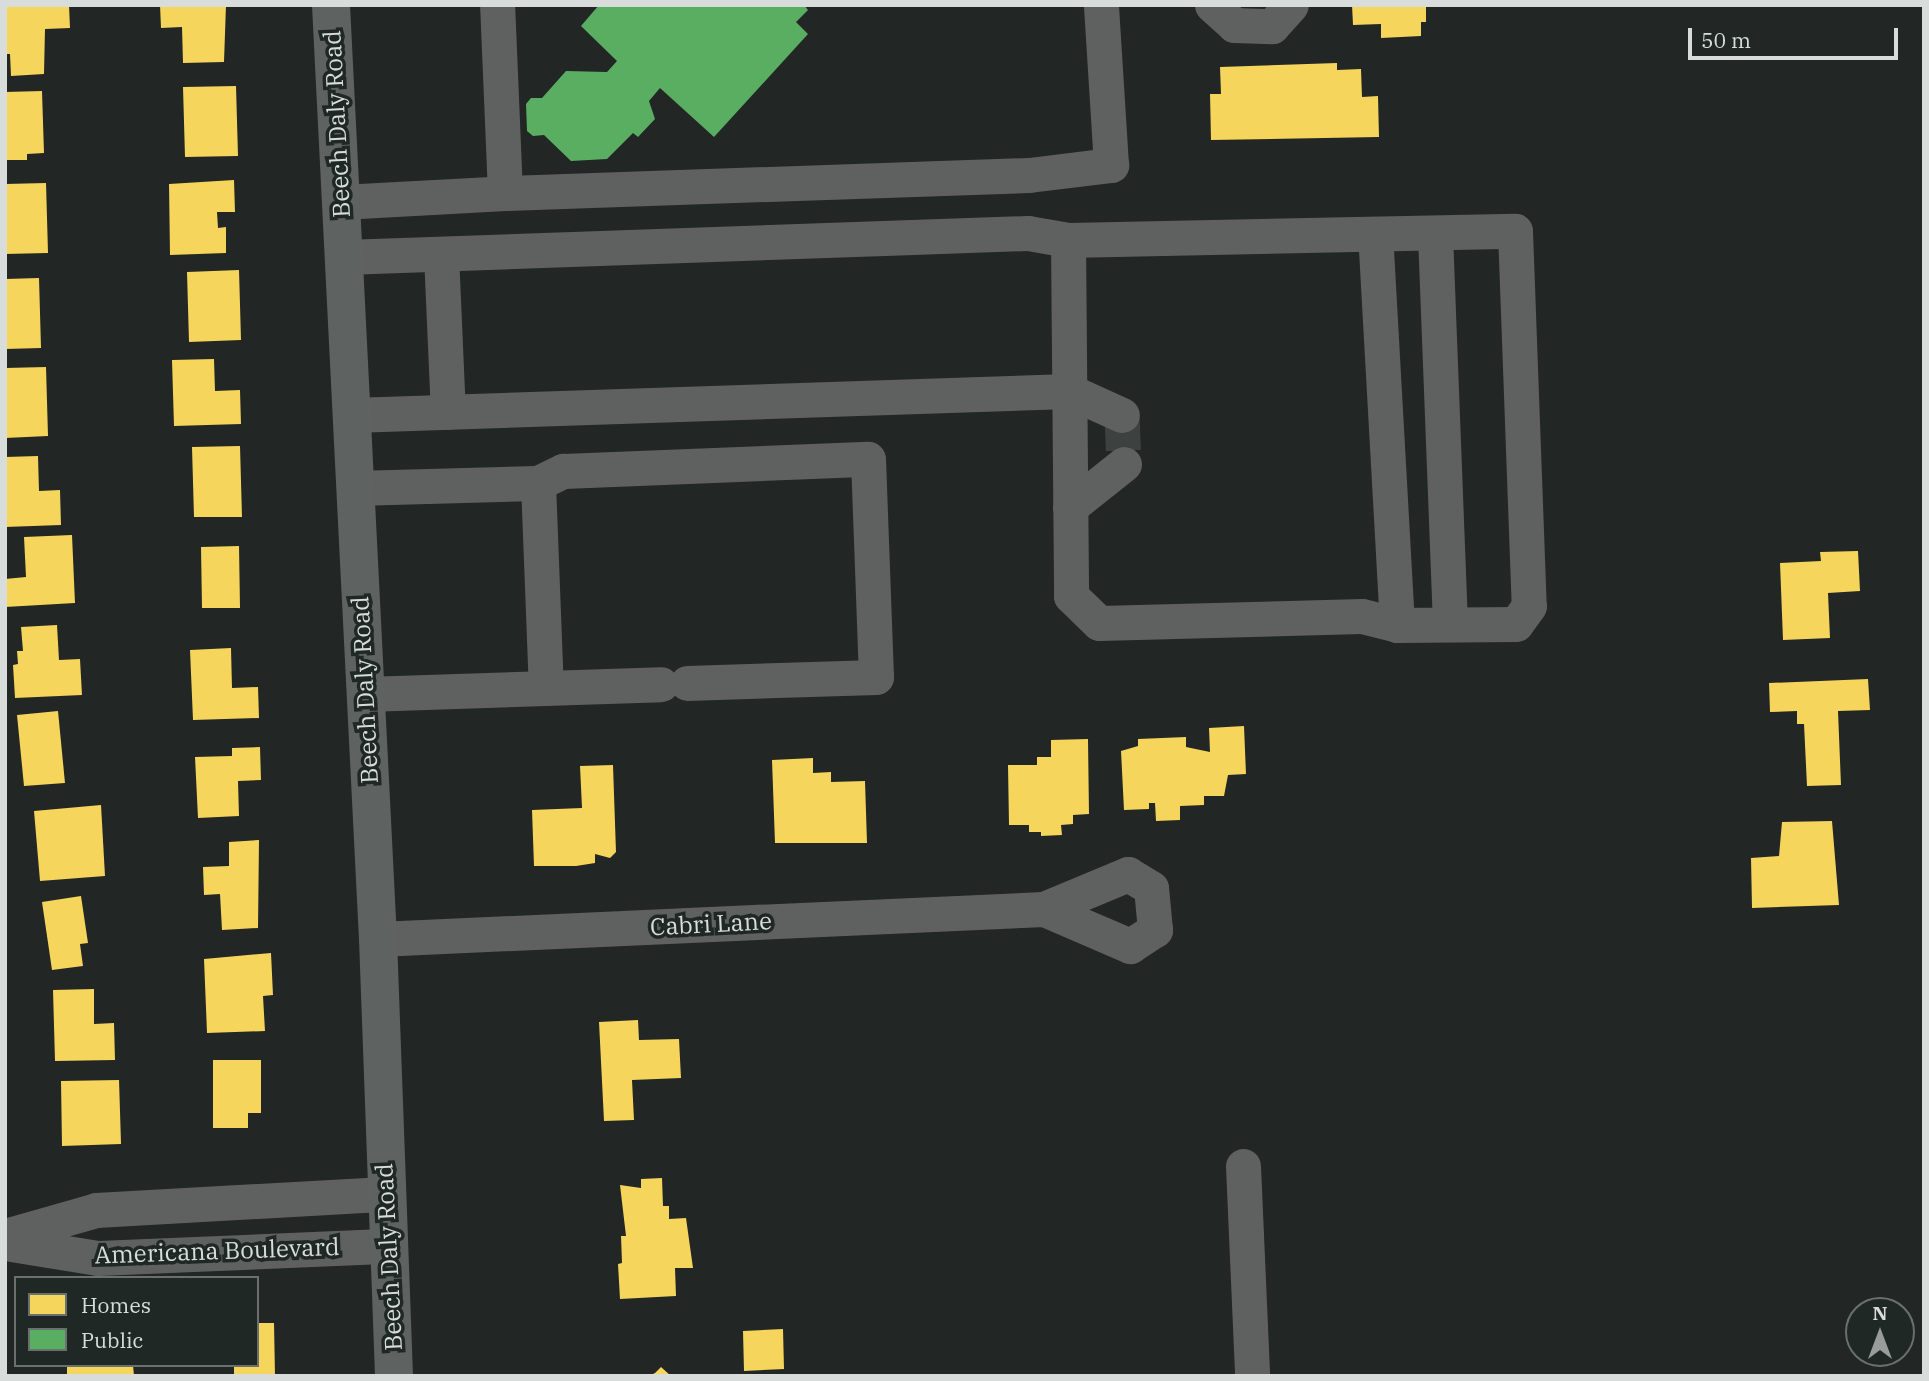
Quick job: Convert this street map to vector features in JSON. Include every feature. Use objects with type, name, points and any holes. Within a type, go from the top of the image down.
[{"type":"main road","name":"Beech Daly Road","points":[[331,5],[378,939],[385,1194],[394,1376]]},
{"type":"street","points":[[497,5],[505,193]]},
{"type":"street","points":[[341,202],[505,193],[1029,176],[1111,165],[1101,5]]},
{"type":"street","points":[[1212,5],[1234,25],[1272,26],[1291,5]]},
{"type":"street","points":[[344,257],[1028,233],[1068,240],[1375,236],[1515,231],[1529,606],[1516,624],[1397,625],[1362,616],[1099,623],[1071,596],[1068,240]]},
{"type":"street","points":[[1435,234],[1450,624]]},
{"type":"street","points":[[1375,236],[1397,625]]},
{"type":"street","points":[[441,254],[448,412]]},
{"type":"street","points":[[352,415],[1069,391],[1122,415]]},
{"type":"street","points":[[355,488],[538,482],[563,471],[867,459],[876,677],[365,694]]},
{"type":"street","points":[[1070,507],[1125,464]]},
{"type":"street","points":[[538,482],[546,688]]},
{"type":"street","name":"Cabri Lane","points":[[378,939],[1044,909]]},
{"type":"street","points":[[1243,1166],[1252,1376]]},
{"type":"street","name":"Americana Boulevard","points":[[5,1236],[96,1210],[385,1194]]},
{"type":"street","name":"Americana Boulevard","points":[[5,1243],[98,1258],[388,1246]]},
{"type":"building: Homes","points":[[6,5],[69,5],[70,28],[45,29],[44,74],[11,76],[10,54],[6,54]]},
{"type":"building: Homes","points":[[160,5],[226,5],[224,62],[183,63],[182,27],[161,28]]},
{"type":"building: Homes","points":[[1352,5],[1426,5],[1426,22],[1421,22],[1421,36],[1381,38],[1381,24],[1353,25]]},
{"type":"building: Homes","points":[[1337,63],[1337,70],[1361,69],[1362,97],[1378,96],[1379,137],[1211,140],[1210,94],[1221,94],[1220,67]]},
{"type":"building: Homes","points":[[236,86],[238,156],[185,157],[183,87]]},
{"type":"building: Homes","points":[[42,91],[44,153],[27,154],[27,160],[5,160],[5,92]]},
{"type":"building: Homes","points":[[234,180],[235,212],[217,212],[218,228],[226,227],[226,253],[170,255],[169,184]]},
{"type":"building: Homes","points":[[46,183],[48,253],[5,254],[5,184]]},
{"type":"building: Homes","points":[[239,270],[241,340],[189,342],[187,272]]},
{"type":"building: Homes","points":[[39,278],[41,348],[5,349],[5,279]]},
{"type":"building: Homes","points":[[214,359],[215,391],[240,390],[241,424],[174,426],[172,360]]},
{"type":"building: Homes","points":[[46,367],[48,436],[5,438],[5,368]]},
{"type":"building: Homes","points":[[240,446],[242,517],[194,517],[192,447]]},
{"type":"building: Homes","points":[[38,456],[39,491],[60,490],[61,525],[5,527],[5,457]]},
{"type":"building: Homes","points":[[72,535],[75,603],[5,607],[5,579],[26,577],[24,537]]},
{"type":"building: Homes","points":[[239,546],[240,608],[202,608],[201,547]]},
{"type":"building: Homes","points":[[1858,551],[1860,591],[1828,593],[1830,638],[1783,640],[1780,563],[1821,561],[1820,552]]},
{"type":"building: Homes","points":[[57,625],[59,660],[80,659],[82,695],[15,698],[13,665],[18,664],[17,651],[23,651],[21,627]]},
{"type":"building: Homes","points":[[231,648],[232,688],[258,687],[259,718],[193,720],[190,650]]},
{"type":"building: Homes","points":[[1868,679],[1870,710],[1838,711],[1841,785],[1807,786],[1804,724],[1797,724],[1797,711],[1770,712],[1769,683]]},
{"type":"building: Homes","points":[[58,711],[65,783],[24,786],[17,715]]},
{"type":"building: Homes","points":[[1244,726],[1246,774],[1228,775],[1224,796],[1204,796],[1204,805],[1180,806],[1180,820],[1156,821],[1155,803],[1149,803],[1149,809],[1124,810],[1121,751],[1138,746],[1138,739],[1186,737],[1186,747],[1210,752],[1209,728]]},
{"type":"building: Homes","points":[[1088,739],[1089,814],[1073,815],[1073,824],[1061,825],[1062,835],[1041,836],[1041,832],[1029,832],[1029,825],[1009,825],[1008,765],[1037,765],[1037,757],[1051,757],[1051,740]]},
{"type":"building: Homes","points":[[260,747],[261,780],[238,781],[239,816],[198,818],[195,757],[232,756],[232,748]]},
{"type":"building: Homes","points":[[813,758],[813,773],[831,772],[831,782],[865,781],[867,843],[775,843],[772,760]]},
{"type":"building: Homes","points":[[613,765],[616,852],[610,858],[595,854],[595,863],[534,866],[532,810],[582,808],[580,766]]},
{"type":"building: Homes","points":[[101,805],[105,876],[40,881],[34,811]]},
{"type":"building: Homes","points":[[1832,821],[1839,905],[1752,908],[1751,858],[1779,856],[1782,822]]},
{"type":"building: Homes","points":[[259,840],[258,928],[222,930],[220,894],[204,895],[203,867],[229,866],[229,842]]},
{"type":"building: Homes","points":[[81,896],[88,943],[80,944],[83,966],[52,970],[42,902]]},
{"type":"building: Homes","points":[[271,953],[273,995],[263,996],[265,1031],[207,1033],[204,959]]},
{"type":"building: Homes","points":[[94,989],[94,1024],[114,1023],[115,1060],[55,1061],[53,990]]},
{"type":"building: Homes","points":[[638,1020],[639,1040],[679,1039],[681,1078],[632,1080],[634,1120],[604,1121],[599,1022]]},
{"type":"building: Homes","points":[[213,1060],[261,1060],[261,1113],[248,1113],[248,1128],[213,1128]]},
{"type":"building: Homes","points":[[119,1080],[121,1144],[62,1146],[61,1081]]},
{"type":"building: Homes","points":[[662,1178],[663,1206],[669,1206],[669,1219],[686,1218],[693,1268],[675,1268],[676,1296],[620,1299],[618,1264],[622,1263],[621,1236],[626,1236],[620,1185],[641,1188],[641,1179]]},
{"type":"building: Homes","points":[[259,1323],[274,1323],[275,1376],[234,1376],[234,1367],[259,1367]]},
{"type":"building: Homes","points":[[783,1329],[784,1369],[744,1371],[743,1331]]},
{"type":"building: Homes","points":[[67,1367],[133,1367],[134,1376],[67,1376]]},
{"type":"building: Homes","points":[[661,1367],[671,1376],[649,1376],[655,1373]]},
{"type":"building: Public","points":[[599,5],[804,5],[808,10],[796,22],[808,34],[714,137],[660,88],[649,101],[655,119],[638,137],[633,133],[607,159],[571,161],[544,135],[533,136],[527,131],[526,104],[531,98],[542,98],[566,71],[607,72],[617,61],[581,26]]},
{"type":"tunnel","points":[[1122,415],[1124,464]]}]
